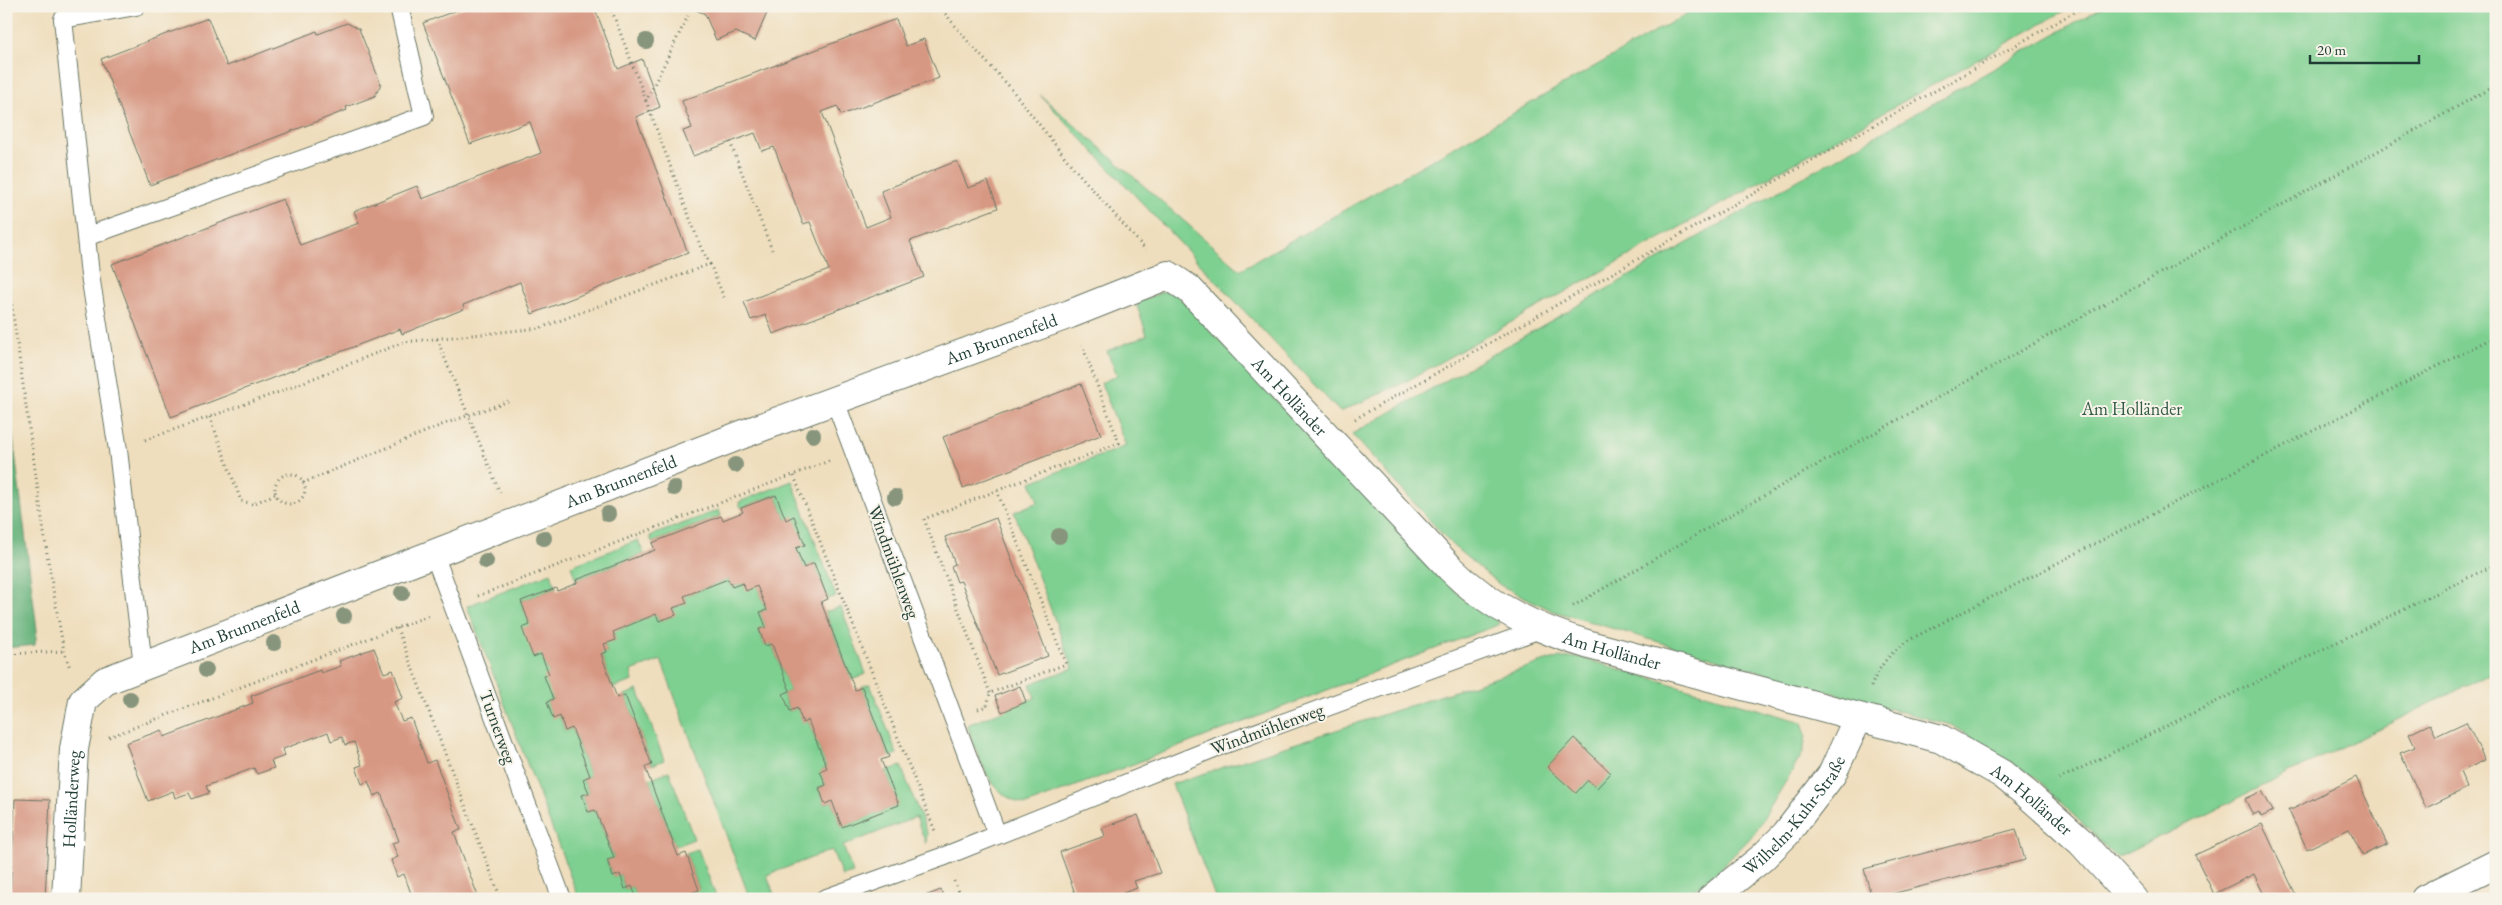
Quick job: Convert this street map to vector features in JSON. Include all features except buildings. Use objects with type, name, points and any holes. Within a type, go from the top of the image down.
[{"type":"street","name":"Am Brunnenfeld","points":[[83,701],[105,681],[835,400],[1070,314],[1168,275]]},
{"type":"street","name":"Am Holländer","points":[[1168,275],[1189,289],[1469,588],[1495,605],[1540,629],[1593,646],[1941,739],[2002,774],[2027,794],[2082,842],[2133,899]]},
{"type":"street","name":"Holländerweg","points":[[66,899],[74,749],[83,701]]},
{"type":"street","name":"Wilhelm-Kuhr-Straße","points":[[1711,899],[1762,858],[1786,834],[1832,774],[1858,718]]},
{"type":"street","points":[[2425,899],[2496,864]]},
{"type":"lane","points":[[136,6],[63,19],[88,236],[90,275],[118,450],[144,666]]},
{"type":"lane","points":[[88,236],[424,116],[399,6]]},
{"type":"lane","name":"Windmühlenweg","points":[[835,400],[996,836]]},
{"type":"lane","name":"Turnerweg","points":[[434,554],[562,899]]},
{"type":"lane","name":"Windmühlenweg","points":[[824,899],[945,856],[1217,747],[1540,629]]},
{"type":"path","points":[[610,6],[701,248],[725,300]]},
{"type":"path","points":[[940,6],[970,44],[1008,85],[1072,166],[1168,275]]},
{"type":"path","points":[[1326,435],[2085,6]]},
{"type":"path","points":[[646,101],[688,16]]},
{"type":"path","points":[[1540,629],[1590,594],[2496,85]]},
{"type":"path","points":[[730,142],[772,250]]},
{"type":"path","points":[[118,450],[279,392],[404,342],[540,328],[710,264]]},
{"type":"path","points":[[6,265],[48,561],[64,651],[83,701]]},
{"type":"path","points":[[953,720],[987,706],[990,693],[924,519],[1119,443],[1070,314]]},
{"type":"path","points":[[1858,718],[1878,669],[1889,654],[1907,641],[2496,336]]},
{"type":"path","points":[[438,339],[511,524]]},
{"type":"path","points":[[303,483],[509,401]]},
{"type":"path","points":[[210,416],[241,502],[252,504],[275,494]]},
{"type":"path","points":[[286,474],[296,476],[303,483],[302,497],[296,503],[282,502],[275,494],[278,480],[286,474]]},
{"type":"path","points":[[794,476],[945,856]]},
{"type":"path","points":[[990,693],[1066,664],[997,491]]},
{"type":"path","points":[[2027,794],[2496,564]]},
{"type":"path","points":[[396,628],[501,899]]},
{"type":"path","points":[[6,654],[64,651]]},
{"type":"green space","points":[[1700,6],[2073,6],[1403,383],[1340,412],[1040,95],[1240,270]]},
{"type":"green space","name":"Am Holländer","points":[[2104,6],[2496,6],[2496,671],[2117,858],[2035,777],[1951,725],[1864,702],[1553,611],[1500,585],[1452,545],[1352,434]]},
{"type":"green space","points":[[1165,291],[1177,295],[1465,601],[1493,616],[1500,624],[1026,805],[1002,793],[994,784],[981,762],[967,725],[1035,698],[1030,684],[1073,668],[1014,512],[1038,502],[1031,482],[1126,446],[1101,383],[1117,375],[1107,351],[1147,335],[1137,306],[1140,301]]},
{"type":"green space","points":[[6,381],[37,630],[35,645],[6,648]]},
{"type":"green space","points":[[792,481],[836,596],[828,599],[814,563],[804,568],[796,548],[794,517],[786,520],[776,495],[741,508],[739,502]]},
{"type":"green space","points":[[719,510],[721,516],[652,543],[650,536]]},
{"type":"green space","points":[[638,540],[644,554],[576,580],[571,566]]},
{"type":"green space","points":[[551,573],[556,588],[521,601],[549,674],[553,699],[547,702],[553,718],[560,716],[565,731],[572,728],[590,776],[583,779],[589,793],[582,796],[588,812],[595,810],[614,858],[607,861],[613,877],[620,874],[625,889],[632,886],[637,899],[579,899],[467,606]]},
{"type":"green space","points":[[728,579],[732,587],[743,583],[757,586],[767,610],[760,612],[766,627],[759,630],[765,646],[772,644],[790,691],[783,694],[789,711],[797,708],[803,722],[808,720],[827,768],[821,771],[826,785],[819,788],[825,804],[832,801],[842,827],[898,805],[886,771],[901,766],[927,833],[926,844],[916,817],[843,846],[853,873],[842,876],[832,850],[767,875],[776,899],[750,899],[661,660],[631,671],[633,681],[613,688],[601,654],[607,652],[604,644],[615,640],[613,632],[656,614],[659,621],[675,615],[673,608],[687,603],[684,596]]},
{"type":"green space","points":[[841,607],[866,674],[852,680],[825,612]]},
{"type":"green space","points":[[1578,657],[1802,722],[1806,735],[1803,753],[1754,834],[1719,870],[1683,899],[1216,899],[1172,784],[1552,659]]},
{"type":"green space","points":[[870,684],[897,754],[889,757],[862,687]]},
{"type":"green space","points":[[638,690],[664,760],[652,765],[625,695]]},
{"type":"green space","points":[[669,771],[694,839],[675,846],[649,779]]},
{"type":"green space","points":[[698,849],[717,899],[675,899],[699,889],[686,853]]}]
